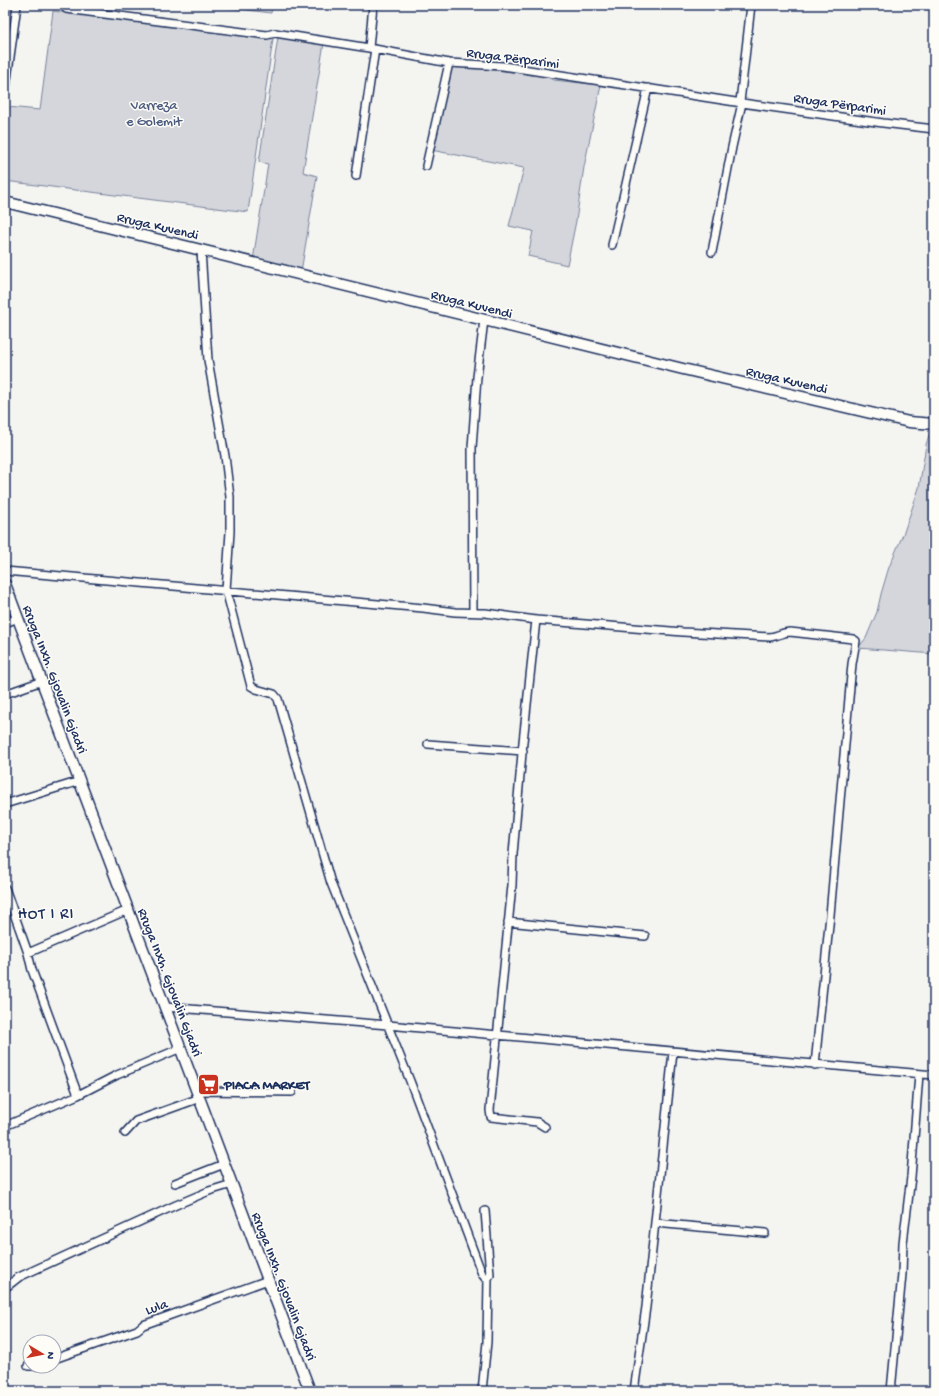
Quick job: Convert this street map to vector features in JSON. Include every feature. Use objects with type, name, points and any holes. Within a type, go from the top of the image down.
[{"type":"street","points":[[5,94],[17,5]]},
{"type":"street","name":"Rruga Përparimi","points":[[64,5],[66,10],[267,35],[275,33],[449,63],[503,66],[882,123],[934,129]]},
{"type":"street","points":[[356,176],[372,49],[373,5]]},
{"type":"street","points":[[712,252],[741,102],[750,5]]},
{"type":"street","points":[[426,166],[449,63]]},
{"type":"street","points":[[612,245],[648,88]]},
{"type":"street","name":"Rruga Kuvendi","points":[[5,202],[684,369],[909,422],[934,424]]},
{"type":"street","points":[[201,250],[208,360],[225,456],[230,497],[230,532],[226,590],[251,686],[274,694],[278,699],[331,883],[388,1025],[482,1274],[485,1278],[488,1278]]},
{"type":"street","points":[[473,612],[472,448],[476,384],[484,320]]},
{"type":"street","points":[[5,570],[455,612],[473,612],[536,620],[683,632],[770,637],[775,637],[785,632],[790,632],[854,639],[856,641],[852,664],[830,915],[814,1065]]},
{"type":"street","name":"Rruga Inxh. Gjovalin Gjadri","points":[[5,584],[310,1391]]},
{"type":"street","points":[[5,623],[18,618]]},
{"type":"street","points":[[536,620],[490,1104],[491,1117],[537,1122],[545,1127]]},
{"type":"street","points":[[5,694],[42,681]]},
{"type":"street","points":[[428,744],[523,751]]},
{"type":"street","points":[[5,804],[80,781]]},
{"type":"street","points":[[5,888],[28,953],[32,970],[78,1095]]},
{"type":"street","points":[[28,953],[128,910]]},
{"type":"street","points":[[508,922],[645,936]]},
{"type":"street","points":[[165,1007],[388,1025],[934,1075]]},
{"type":"street","points":[[5,1126],[78,1095],[117,1075],[181,1048]]},
{"type":"street","points":[[634,1391],[646,1307],[673,1052]]},
{"type":"street","points":[[891,1391],[904,1236],[912,1171],[919,1074]]},
{"type":"street","points":[[125,1133],[136,1121],[198,1095],[292,1092]]},
{"type":"street","points":[[175,1183],[224,1164]]},
{"type":"street","points":[[5,1288],[19,1278],[125,1228],[209,1191],[232,1184]]},
{"type":"street","points":[[482,1391],[487,1342],[488,1278],[490,1275],[485,1211]]},
{"type":"street","points":[[655,1223],[765,1233]]},
{"type":"street","name":"Lula","points":[[62,1356],[137,1330],[144,1325],[268,1280]]},
{"type":"green space","points":[[207,5],[272,5],[271,13]]},
{"type":"green space","name":"Varreza e Golemit","points":[[53,11],[273,39],[248,212],[5,181],[5,122],[7,107],[40,110]]},
{"type":"green space","points":[[278,37],[324,43],[303,172],[317,176],[301,272],[253,260],[268,164],[259,162]]},
{"type":"green space","points":[[452,65],[546,76],[553,80],[601,85],[584,167],[576,221],[567,265],[528,256],[533,231],[509,226],[524,168],[431,150]]},
{"type":"green space","points":[[932,430],[934,430],[934,654],[858,648],[866,638],[877,612],[889,567],[904,532],[919,488],[926,445]]},
{"type":"waterway","points":[[5,1387],[9,1391]]},
{"type":"place","name":"PIACA MARKET","points":[[209,1084]]},
{"type":"district","name":"HOT I RI","points":[[46,912]]}]
